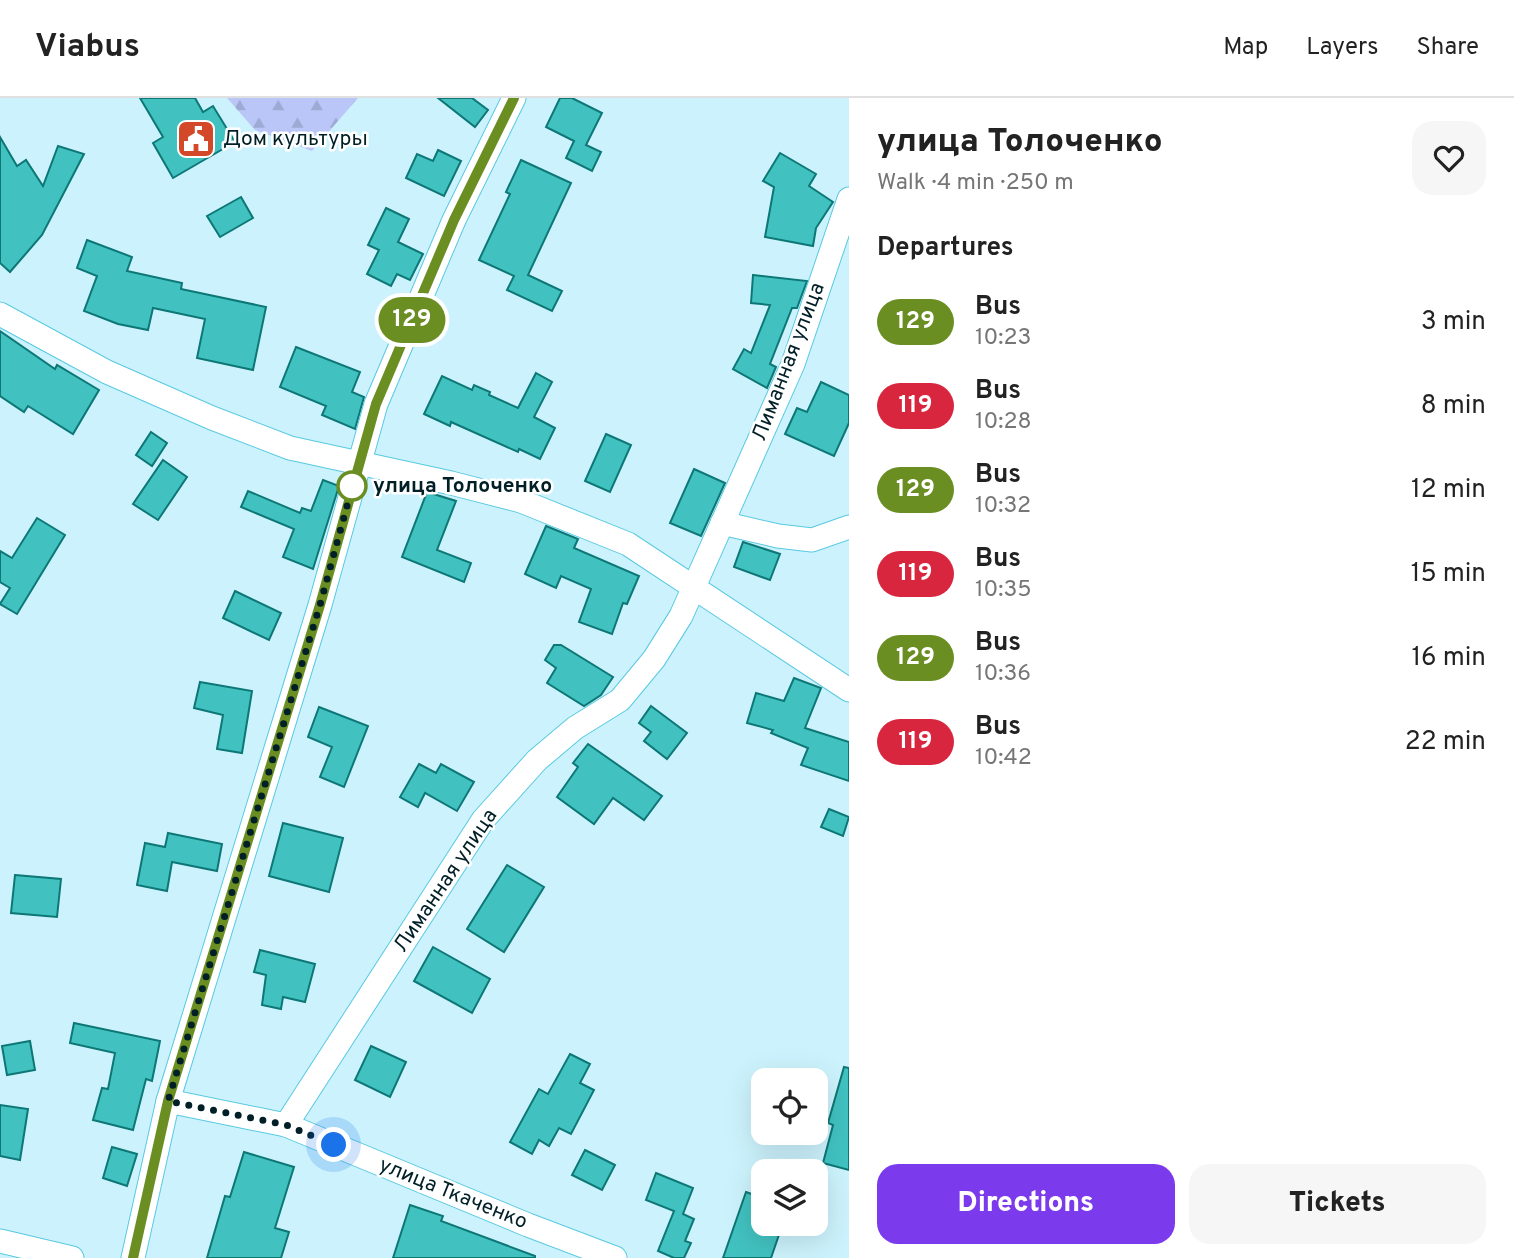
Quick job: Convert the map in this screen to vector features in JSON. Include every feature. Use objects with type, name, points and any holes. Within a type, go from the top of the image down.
[{"type":"street","points":[[133,1258],[168,1101],[316,618],[376,404],[449,232],[514,98]]},
{"type":"street","name":"Лиманная улица","points":[[286,1125],[483,820],[537,760],[575,728],[620,700],[654,659],[681,616],[793,364],[849,199]]},
{"type":"street","points":[[0,314],[107,372],[290,449],[520,501],[628,544],[849,690]]},
{"type":"street","points":[[722,523],[778,536],[812,540],[849,527]]},
{"type":"street","name":"улица Ткаченко","points":[[168,1101],[286,1125],[615,1258]]},
{"type":"street","points":[[0,1241],[72,1258]]},
{"type":"green space","points":[[227,98],[358,98],[312,151],[255,130]]},
{"type":"building","name":"Дом культуры","points":[[140,98],[195,98],[203,112],[213,106],[235,142],[173,178],[153,143],[163,137]]},
{"type":"building","points":[[438,98],[472,98],[488,110],[475,127]]},
{"type":"building","points":[[560,98],[572,98],[602,113],[586,145],[601,152],[592,171],[566,158],[574,141],[546,127]]},
{"type":"building","points":[[0,137],[17,166],[26,160],[43,186],[58,146],[84,154],[42,235],[10,272],[0,263]]},
{"type":"building","points":[[438,150],[461,161],[444,196],[406,178],[417,154],[433,161]]},
{"type":"building","points":[[780,153],[816,174],[809,186],[833,202],[816,228],[813,246],[765,237],[774,187],[763,181]]},
{"type":"building","points":[[521,160],[571,183],[528,275],[562,291],[552,311],[507,290],[514,276],[479,260],[510,194],[506,192]]},
{"type":"building","points":[[241,197],[253,218],[220,237],[207,216]]},
{"type":"building","points":[[386,208],[409,219],[398,242],[423,254],[410,280],[397,274],[391,286],[367,274],[379,250],[368,245]]},
{"type":"building","points":[[87,240],[132,257],[127,271],[182,283],[181,289],[266,307],[253,370],[197,358],[205,319],[153,308],[148,330],[118,324],[84,311],[97,276],[77,268]]},
{"type":"building","points":[[753,275],[807,281],[797,308],[792,308],[770,364],[776,367],[767,388],[733,369],[744,349],[751,353],[770,305],[751,303]]},
{"type":"building","points":[[0,331],[55,369],[57,365],[99,390],[73,434],[28,406],[24,412],[0,396]]},
{"type":"building","points":[[296,347],[360,372],[352,392],[364,397],[355,429],[322,415],[326,406],[280,387]]},
{"type":"building","points":[[536,373],[552,382],[534,417],[555,428],[540,459],[451,422],[450,426],[424,414],[442,376],[472,390],[474,385],[518,408]]},
{"type":"building","points":[[821,382],[849,395],[849,423],[834,456],[785,434],[797,408],[807,412]]},
{"type":"building","points":[[151,432],[167,443],[152,466],[136,455]]},
{"type":"building","points":[[606,434],[631,445],[610,492],[585,481]]},
{"type":"building","points":[[163,460],[187,477],[158,520],[133,504]]},
{"type":"building","points":[[694,469],[725,483],[701,536],[670,523]]},
{"type":"building","points":[[323,480],[339,486],[313,569],[283,557],[294,529],[241,507],[248,491],[300,513],[302,508],[311,511]]},
{"type":"building","points":[[427,492],[456,501],[437,550],[471,563],[464,582],[402,557]]},
{"type":"building","points":[[37,518],[65,535],[17,614],[0,604],[10,588],[0,582],[0,551],[12,558]]},
{"type":"building","points":[[546,526],[578,539],[574,548],[639,576],[627,604],[623,603],[612,634],[579,622],[591,589],[561,576],[556,588],[525,574]]},
{"type":"building","points":[[743,542],[780,554],[770,580],[734,567]]},
{"type":"building","points":[[235,591],[281,613],[269,640],[223,618]]},
{"type":"building","points":[[554,645],[561,645],[613,677],[601,695],[584,706],[547,683],[556,668],[545,660]]},
{"type":"building","points":[[794,678],[821,688],[805,728],[849,742],[849,781],[801,765],[808,748],[771,733],[773,730],[747,723],[756,693],[784,701]]},
{"type":"building","points":[[200,682],[252,691],[242,753],[217,749],[223,715],[194,708]]},
{"type":"building","points":[[651,706],[687,733],[667,759],[644,741],[651,732],[639,723]]},
{"type":"building","points":[[319,707],[368,726],[344,787],[320,777],[332,747],[308,737]]},
{"type":"building","points":[[588,744],[662,796],[644,820],[613,798],[594,824],[557,797],[578,767],[573,763]]},
{"type":"building","points":[[419,764],[436,773],[441,764],[474,782],[457,811],[425,793],[418,807],[400,797]]},
{"type":"building","points":[[829,809],[849,817],[843,836],[821,827]]},
{"type":"building","points":[[283,823],[343,838],[329,892],[269,876]]},
{"type":"building","points":[[168,833],[222,844],[217,871],[172,862],[167,891],[137,885],[145,843],[165,847]]},
{"type":"building","points":[[507,865],[544,887],[504,952],[467,929]]},
{"type":"building","points":[[15,875],[61,879],[57,917],[11,913]]},
{"type":"building","points":[[433,947],[490,979],[472,1013],[414,981]]},
{"type":"building","points":[[260,950],[315,964],[305,1002],[283,997],[281,1009],[262,1005],[266,975],[254,972]]},
{"type":"building","points":[[74,1023],[160,1041],[152,1081],[146,1079],[133,1130],[93,1120],[102,1088],[108,1089],[115,1053],[70,1043]]},
{"type":"building","points":[[30,1041],[35,1070],[7,1075],[2,1046]]},
{"type":"building","points":[[371,1046],[406,1062],[390,1097],[355,1080]]},
{"type":"building","points":[[570,1054],[590,1064],[580,1083],[594,1090],[571,1134],[559,1128],[549,1146],[539,1140],[532,1154],[510,1142],[539,1089],[548,1094]]},
{"type":"building","points":[[844,1067],[849,1068],[849,1170],[828,1164],[828,1159],[824,1159],[833,1125],[828,1123]]},
{"type":"building","points":[[0,1105],[28,1109],[20,1160],[0,1156]]},
{"type":"building","points":[[112,1147],[137,1154],[127,1186],[103,1178]]},
{"type":"building","points":[[585,1150],[615,1165],[602,1190],[572,1175]]},
{"type":"building","points":[[244,1152],[294,1167],[275,1228],[289,1232],[281,1258],[207,1258],[225,1196],[230,1197]]},
{"type":"building","points":[[656,1173],[693,1188],[683,1214],[694,1219],[685,1241],[691,1243],[684,1258],[674,1258],[658,1251],[674,1211],[646,1200]]},
{"type":"building","points":[[746,1192],[751,1194],[751,1236],[779,1236],[771,1258],[723,1258]]},
{"type":"building","points":[[410,1205],[443,1216],[441,1221],[535,1258],[393,1258]]},
{"type":"bus line","name":"129","points":[[133,1258],[168,1101],[320,605],[376,404],[454,220],[514,98]]},
{"type":"place","name":"Дом культуры","points":[[196,139]]},
{"type":"place","name":"улица Толоченко","points":[[352,486]]},
{"type":"route","points":[[334,1145],[286,1125],[168,1101],[320,605],[353,484],[352,486]]}]
